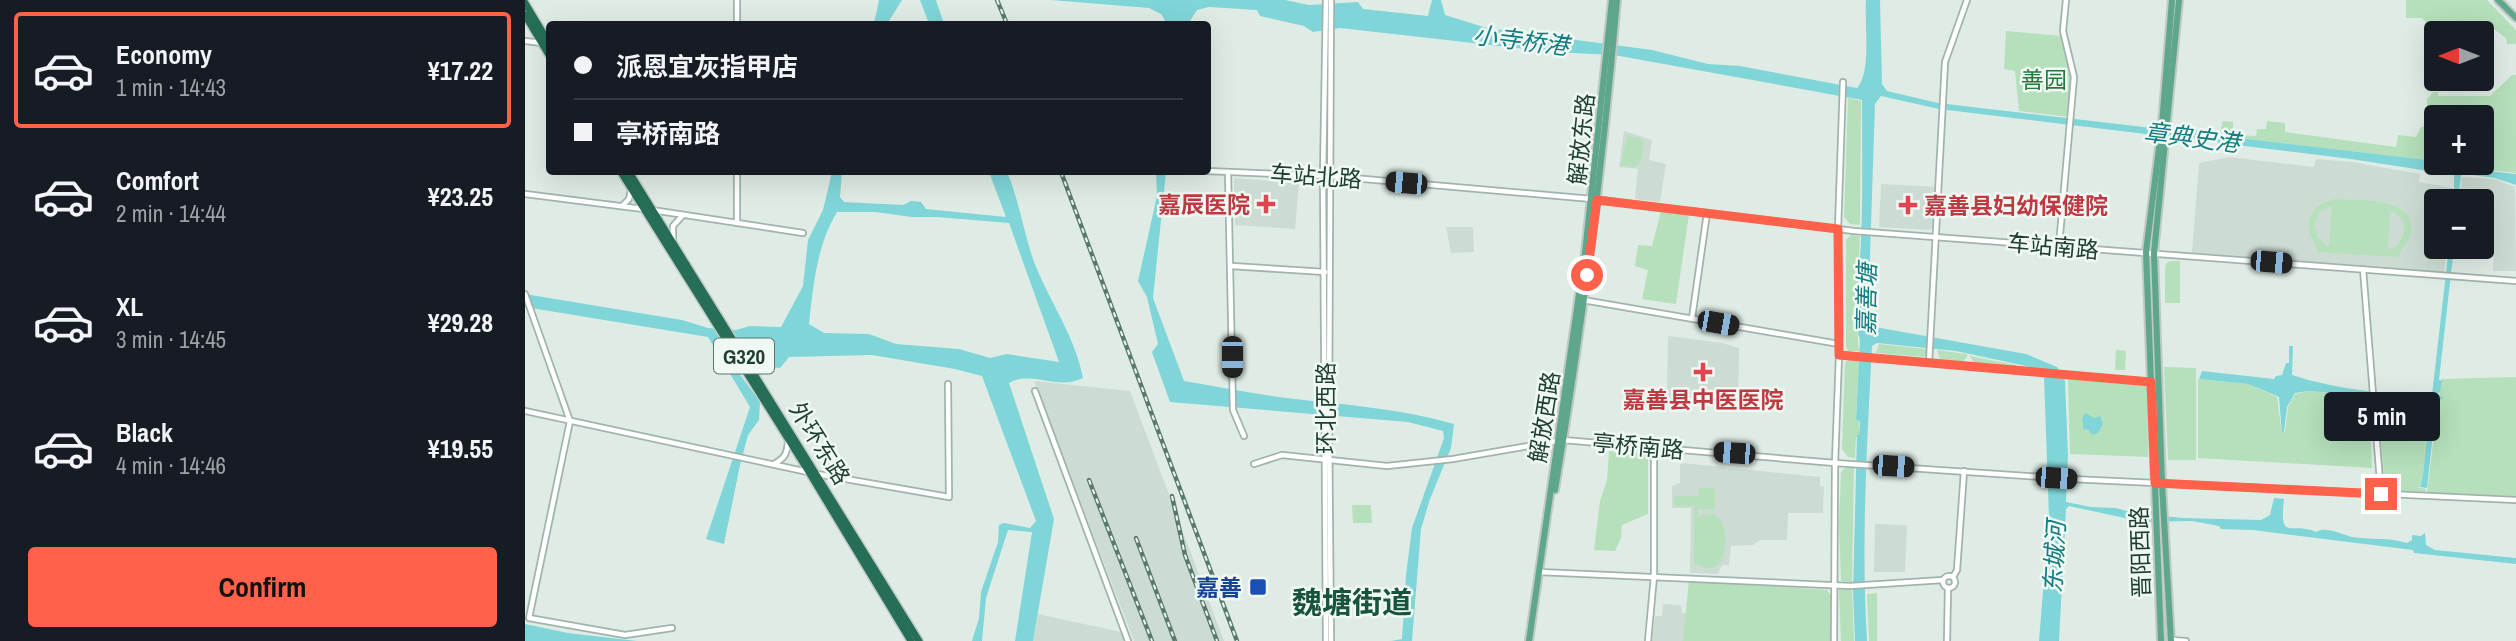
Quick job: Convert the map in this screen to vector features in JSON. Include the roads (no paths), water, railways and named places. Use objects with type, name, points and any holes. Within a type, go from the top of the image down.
[{"type":"highway","points":[[525,3],[546,41]]},
{"type":"highway","points":[[525,15],[546,42]]},
{"type":"highway","points":[[623,175],[649,210],[685,268]]},
{"type":"highway","name":"G320","points":[[631,175],[649,210],[673,241],[685,268]]},
{"type":"highway","name":"外环东路","points":[[685,268],[788,441],[796,448]]},
{"type":"highway","name":"外环东路","points":[[685,268],[919,641]]},
{"type":"highway","name":"外环东路","points":[[812,473],[911,641]]},
{"type":"main road","name":"解放东路","points":[[1595,199],[1614,0]]},
{"type":"main road","points":[[2165,125],[2172,0]]},
{"type":"main road","points":[[2150,253],[2179,0]]},
{"type":"main road","points":[[2498,0],[2516,18]]},
{"type":"main road","name":"解放西路","points":[[1531,641],[1595,199]]},
{"type":"main road","name":"晋阳西路","points":[[2150,253],[2151,382],[2171,641]]},
{"type":"main road","name":"晋阳西路","points":[[2150,253],[2158,483]]},
{"type":"main road","name":"晋阳西路","points":[[2161,527],[2161,641]]},
{"type":"street","points":[[737,0],[737,21]]},
{"type":"street","points":[[1327,40],[1329,0]]},
{"type":"street","points":[[1929,363],[1945,62],[1967,0]]},
{"type":"street","points":[[2059,246],[2074,77],[2063,31],[2066,0]]},
{"type":"street","name":"环北西路","points":[[1327,40],[1322,176],[1327,272]]},
{"type":"street","name":"环北西路","points":[[1327,40],[1330,176],[1327,272],[1328,641]]},
{"type":"street","points":[[525,41],[546,43]]},
{"type":"street","points":[[1834,641],[1835,463],[1839,355],[1838,229],[1843,82]]},
{"type":"street","name":"车站北路","points":[[1211,171],[1330,176],[1595,199]]},
{"type":"street","points":[[1228,172],[1233,410],[1244,436]]},
{"type":"street","points":[[737,175],[737,223]]},
{"type":"street","points":[[621,206],[629,199],[631,188]]},
{"type":"street","points":[[525,194],[803,233]]},
{"type":"street","name":"车站南路","points":[[1595,199],[1854,231],[2516,281]]},
{"type":"street","points":[[1692,318],[1707,213]]},
{"type":"street","points":[[673,241],[673,226],[684,215]]},
{"type":"street","points":[[1231,266],[1327,272]]},
{"type":"street","points":[[2363,269],[2381,494]]},
{"type":"street","points":[[525,294],[570,421],[529,618],[625,635],[672,628]]},
{"type":"street","points":[[1581,299],[1839,344]]},
{"type":"street","points":[[1839,355],[2151,382]]},
{"type":"street","points":[[525,411],[812,473],[949,496],[948,384]]},
{"type":"street","points":[[1035,391],[1128,641]]},
{"type":"street","points":[[773,464],[783,460],[788,441]]},
{"type":"street","name":"亭桥南路","points":[[1254,464],[1282,455],[1387,467],[1560,441],[2071,479],[2516,500]]},
{"type":"street","points":[[1648,641],[1654,576],[1654,447]]},
{"type":"street","points":[[1948,588],[1955,585],[1953,577],[1957,570],[1964,471]]},
{"type":"street","points":[[1541,572],[1835,586],[1943,580],[1948,576],[1953,577]]},
{"type":"street","points":[[1943,580],[1944,586],[1948,588]]},
{"type":"street","points":[[1947,641],[1948,588]]},
{"type":"street","points":[[2171,641],[2186,641]]},
{"type":"water","points":[[879,0],[902,0],[889,21],[875,21]]},
{"type":"water","points":[[920,0],[936,0],[943,21],[928,21]]},
{"type":"water","points":[[1051,0],[1285,0],[1309,5],[1358,2],[1363,9],[1428,16],[1432,0],[1441,0],[1445,15],[1487,28],[1652,50],[1708,64],[1740,66],[1857,88],[1862,81],[1866,59],[1866,0],[1880,0],[1882,84],[1887,91],[1938,103],[2424,160],[2424,170],[1939,109],[1881,96],[1875,104],[1869,316],[1875,327],[2026,354],[2057,367],[2065,381],[2068,455],[2066,502],[2183,518],[2261,520],[2270,515],[2274,498],[2284,499],[2283,521],[2289,528],[2316,532],[2329,530],[2352,537],[2407,543],[2412,540],[2412,535],[2421,536],[2425,533],[2426,545],[2435,550],[2516,558],[2516,564],[2414,553],[2413,550],[2253,530],[2221,529],[2219,526],[2192,521],[2143,522],[2069,506],[2066,509],[2059,641],[2039,641],[2049,517],[2044,377],[2035,368],[1956,351],[1877,343],[1872,346],[1865,493],[1867,641],[1855,641],[1853,591],[1857,435],[1860,422],[1856,419],[1860,340],[1856,304],[1862,223],[1862,100],[1614,55],[1552,52],[1340,28],[1313,32],[1304,26],[1260,16],[1257,10],[1209,7],[1197,10],[1190,21],[1165,21],[1161,14],[1149,8]]},
{"type":"water","points":[[2494,172],[2516,174],[2516,185],[2495,178],[2472,175],[2494,175]]},
{"type":"water","points":[[831,175],[842,175],[840,197],[844,202],[903,205],[911,201],[921,202],[926,209],[1006,217],[990,175],[1008,175],[1033,259],[1068,332],[1083,378],[1064,382],[1027,379],[1009,383],[1054,519],[1033,641],[1015,641],[1032,532],[1008,530],[986,598],[982,641],[972,641],[979,618],[981,592],[998,542],[999,525],[1004,523],[1030,528],[1036,521],[982,376],[872,355],[789,357],[780,368],[769,367],[767,350],[750,342],[721,348],[760,402],[759,420],[748,435],[740,465],[724,544],[706,539],[750,407],[708,337],[525,307],[525,294],[682,320],[708,328],[736,330],[750,326],[781,327],[803,286],[808,240],[823,210]],"holes":[[[837,212],[875,212],[1009,223],[1059,362],[1007,354],[990,358],[959,349],[896,344],[869,334],[824,333],[809,324],[820,252]]]},
{"type":"water","points":[[1156,175],[1166,175],[1153,298],[1184,381],[1267,395],[1395,411],[1454,424],[1451,448],[1421,529],[1412,641],[1391,641],[1402,639],[1412,528],[1444,438],[1443,431],[1408,422],[1170,402],[1152,352],[1158,344],[1147,297],[1138,281],[1157,196]]},
{"type":"water","points":[[2454,175],[2461,175],[2459,189],[2454,189]]},
{"type":"water","points":[[2448,259],[2453,259],[2439,380],[2442,381],[2440,392],[2436,394],[2444,398],[2439,400],[2436,406],[2427,488],[2420,487],[2431,401],[2308,391],[2295,393],[2287,407],[2282,434],[2279,397],[2248,384],[2199,379],[2202,371],[2274,379],[2282,375],[2286,363],[2289,363],[2289,346],[2293,346],[2292,375],[2361,390],[2432,395]]},
{"type":"water","points":[[2085,413],[2094,418],[2100,416],[2103,424],[2098,433],[2092,435],[2088,429],[2084,430],[2082,419]]},
{"type":"water","points":[[525,624],[568,633],[637,641],[525,641]]},
{"type":"railway","points":[[997,0],[1006,21]]},
{"type":"railway","points":[[1062,175],[1237,641]]},
{"type":"railway","points":[[1089,480],[1152,641]]},
{"type":"railway","points":[[1172,496],[1185,555],[1217,641]]},
{"type":"railway","points":[[1136,538],[1175,641]]},
{"type":"place","name":"嘉辰医院","points":[[1266,204]]},
{"type":"place","name":"嘉善县妇幼保健院","points":[[1908,205]]},
{"type":"place","name":"嘉善县中医医院","points":[[1703,372]]},
{"type":"place","name":"嘉善","points":[[1258,587]]},
{"type":"district","name":"魏塘街道","points":[[1352,602]]},
{"type":"water label","name":"小寺桥港","points":[[1521,40]]},
{"type":"water label","name":"章典史港","points":[[2192,137]]},
{"type":"water label","name":"嘉善塘","points":[[1866,299]]},
{"type":"water label","name":"东城河","points":[[2054,557]]},
{"type":"park label","name":"善园","points":[[2044,79]]}]
